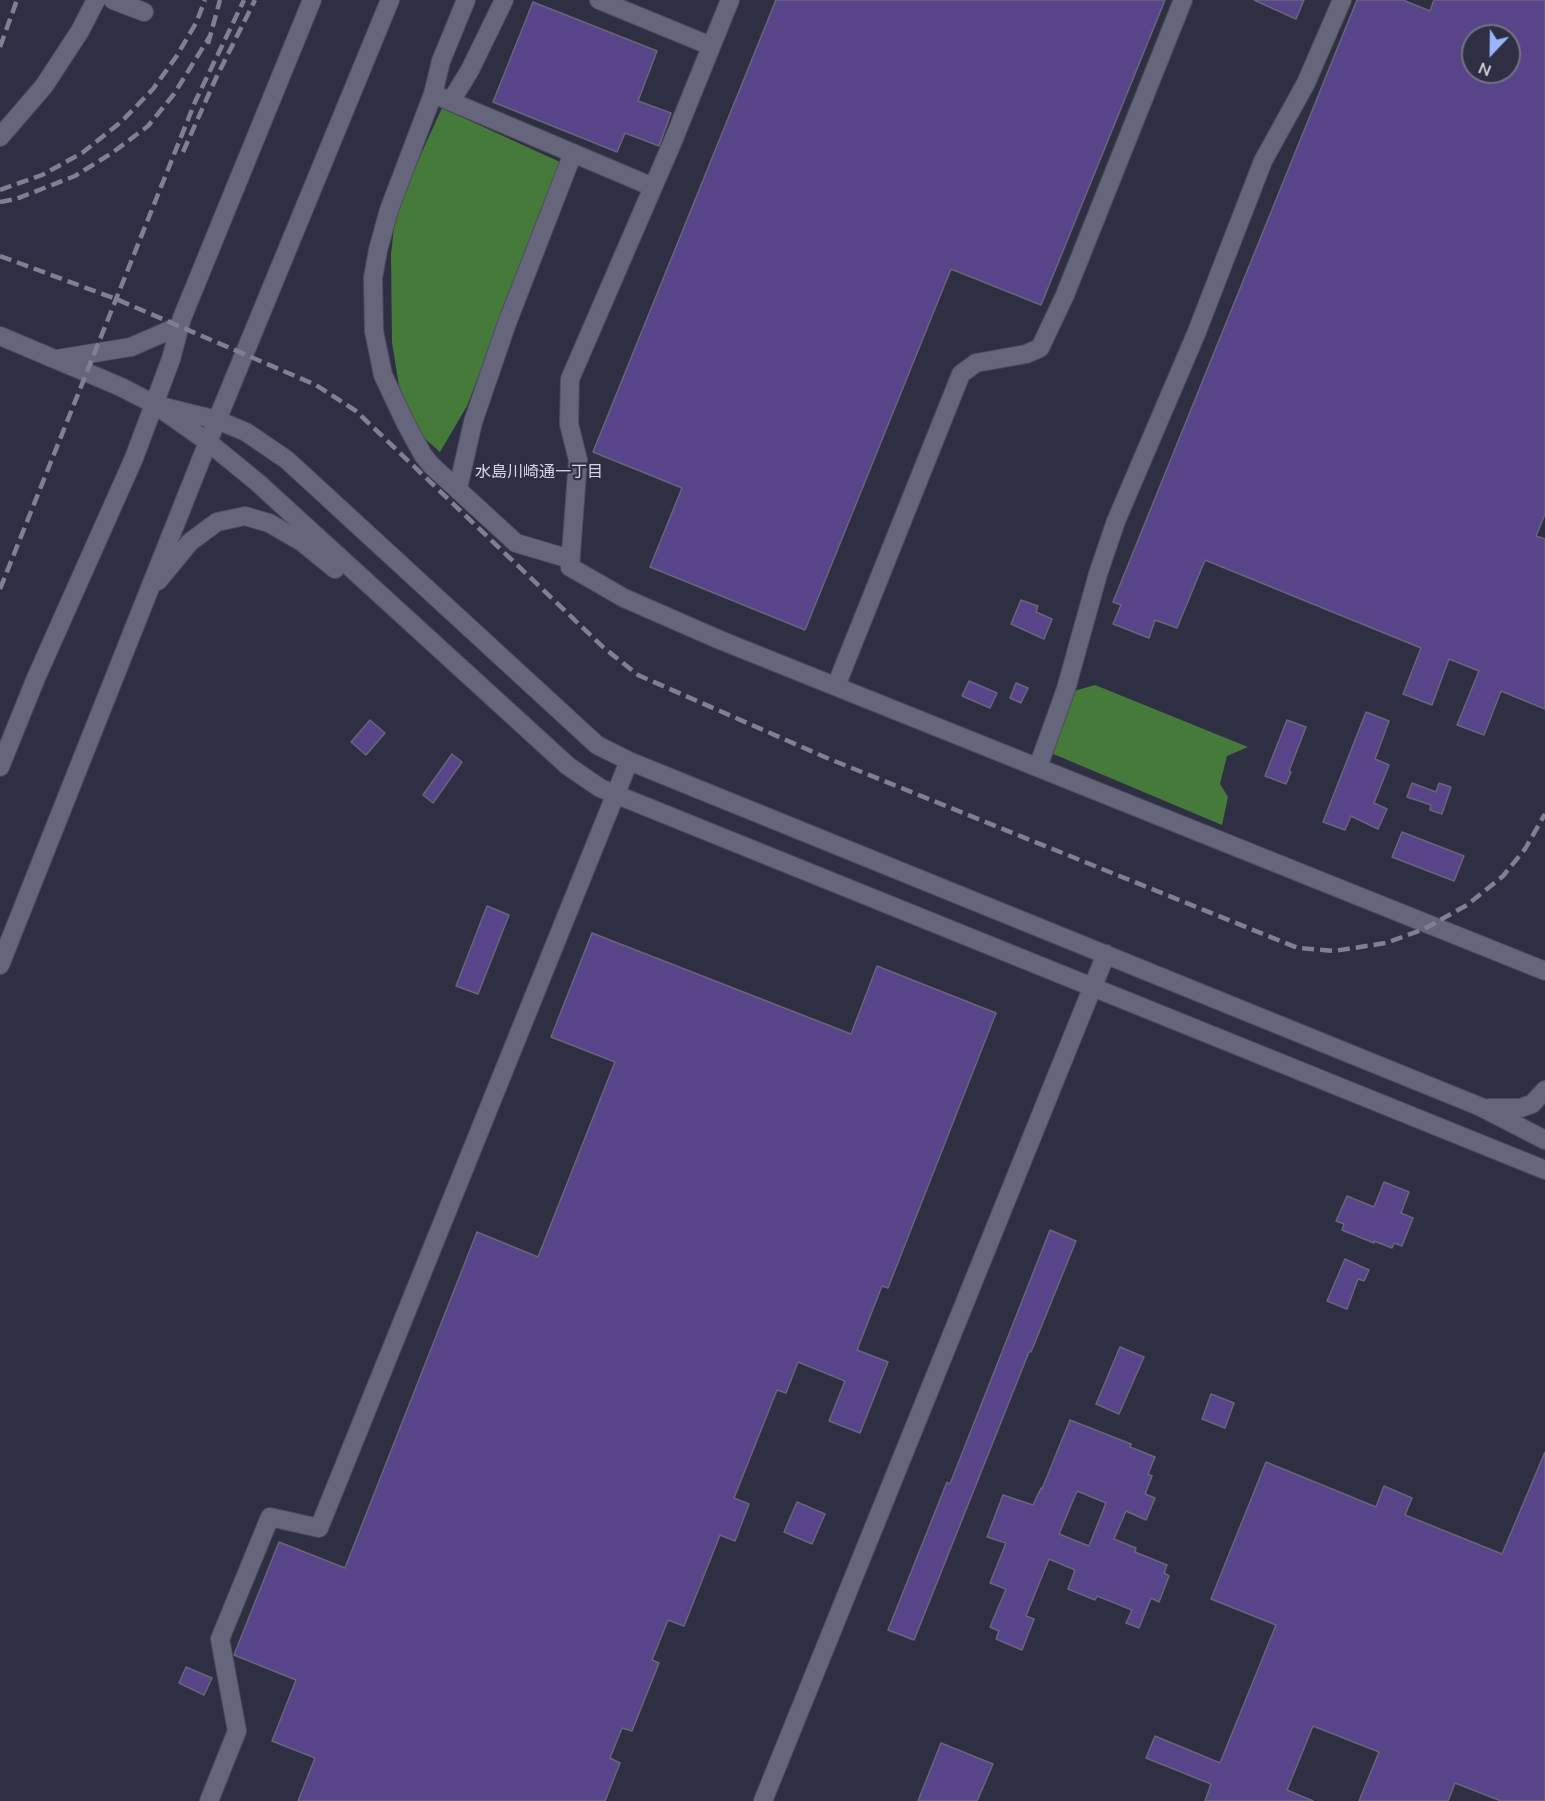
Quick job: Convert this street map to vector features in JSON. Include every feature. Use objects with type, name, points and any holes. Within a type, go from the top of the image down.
[{"type":"lane","points":[[0,137],[44,86],[80,31],[96,0]]},
{"type":"lane","points":[[113,0],[144,12]]},
{"type":"lane","points":[[0,767],[36,678],[134,458],[171,358],[179,326],[312,0]]},
{"type":"lane","points":[[0,965],[208,442],[390,0]]},
{"type":"lane","points":[[466,0],[441,61],[433,94],[389,210],[378,250],[373,278],[374,331],[382,375],[405,422],[431,465],[516,543],[570,559]]},
{"type":"lane","points":[[451,101],[470,70],[504,0]]},
{"type":"lane","points":[[599,0],[711,46]]},
{"type":"lane","points":[[730,0],[653,187],[570,378],[569,424],[578,460],[570,567],[624,598],[720,640],[1545,971]]},
{"type":"lane","points":[[836,686],[961,374],[976,363],[1026,354],[1040,348],[1065,295],[1183,0]]},
{"type":"lane","points":[[1038,767],[1066,688],[1098,574],[1116,521],[1196,334],[1263,161],[1306,83],[1342,0]]},
{"type":"lane","points":[[433,94],[653,187]]},
{"type":"lane","points":[[458,488],[473,422],[573,153]]},
{"type":"lane","points":[[57,359],[131,347],[179,326]]},
{"type":"lane","points":[[0,336],[121,387],[154,404],[208,442],[257,482],[568,766],[592,783],[616,795],[1545,1170]]},
{"type":"lane","points":[[154,404],[217,420],[246,432],[287,460],[597,745],[629,761],[1481,1107],[1545,1140]]},
{"type":"lane","points":[[149,590],[190,542],[218,522],[245,516],[269,523],[302,542],[393,618],[434,644]]},
{"type":"lane","points":[[208,1801],[237,1731],[220,1639],[270,1517],[319,1528],[629,761]]},
{"type":"lane","points":[[763,1801],[1106,954]]},
{"type":"lane","points":[[1481,1107],[1520,1108],[1532,1104],[1545,1090]]},
{"type":"green space","points":[[442,108],[560,162],[467,406],[440,452],[415,430],[399,386],[392,342],[391,254],[396,209]]},
{"type":"green space","points":[[1095,685],[1248,747],[1227,756],[1220,784],[1228,797],[1222,825],[1051,753],[1074,691]]},
{"type":"building","points":[[776,0],[1165,0],[1041,305],[951,269],[805,630],[650,567],[682,488],[593,452]]},
{"type":"building","points":[[1254,0],[1304,0],[1296,19]]},
{"type":"building","points":[[1357,0],[1403,0],[1430,11],[1434,0],[1545,0],[1545,514],[1536,536],[1545,539],[1545,709],[1501,691],[1484,735],[1457,725],[1479,671],[1449,659],[1432,705],[1403,694],[1421,648],[1205,560],[1177,628],[1155,620],[1149,638],[1113,624],[1121,605],[1113,602]]},
{"type":"building","points":[[533,2],[657,51],[638,101],[671,113],[659,146],[625,133],[617,152],[493,102]]},
{"type":"building","points":[[1021,600],[1038,606],[1036,612],[1052,619],[1044,639],[1011,624]]},
{"type":"building","points":[[969,681],[997,693],[990,708],[962,696]]},
{"type":"building","points":[[1016,683],[1028,688],[1021,703],[1010,698]]},
{"type":"building","points":[[1366,712],[1389,721],[1375,759],[1389,765],[1374,803],[1387,809],[1378,829],[1351,816],[1345,830],[1323,822]]},
{"type":"building","points":[[370,720],[385,733],[366,755],[351,742]]},
{"type":"building","points":[[1287,720],[1306,727],[1286,784],[1265,776]]},
{"type":"building","points":[[452,754],[462,762],[433,803],[423,795]]},
{"type":"building","points":[[1412,783],[1436,792],[1439,783],[1451,787],[1442,814],[1430,810],[1431,805],[1407,797]]},
{"type":"building","points":[[1402,832],[1464,856],[1454,881],[1392,857]]},
{"type":"building","points":[[487,906],[509,915],[478,994],[456,986]]},
{"type":"building","points":[[592,933],[851,1034],[877,966],[996,1013],[888,1288],[882,1286],[857,1350],[888,1362],[860,1433],[829,1421],[845,1381],[798,1362],[786,1393],[777,1390],[734,1498],[749,1504],[735,1541],[720,1535],[684,1626],[668,1620],[652,1660],[659,1663],[632,1731],[622,1728],[610,1758],[620,1763],[605,1801],[298,1801],[315,1758],[272,1741],[296,1680],[234,1655],[279,1542],[345,1568],[477,1232],[538,1257],[615,1062],[551,1037]]},
{"type":"building","points":[[1384,1182],[1409,1192],[1401,1213],[1413,1218],[1402,1246],[1394,1243],[1392,1248],[1342,1230],[1344,1224],[1336,1221],[1347,1196],[1374,1207]]},
{"type":"building","points":[[1050,1230],[1076,1241],[914,1640],[888,1630],[947,1482],[950,1484]]},
{"type":"building","points":[[1345,1259],[1369,1270],[1364,1281],[1358,1279],[1347,1309],[1327,1301]]},
{"type":"building","points":[[1120,1347],[1144,1357],[1119,1414],[1096,1404]]},
{"type":"building","points":[[1211,1394],[1234,1403],[1225,1428],[1202,1419]]},
{"type":"building","points":[[1070,1420],[1131,1444],[1130,1447],[1155,1457],[1148,1474],[1152,1476],[1145,1494],[1155,1498],[1146,1520],[1126,1511],[1114,1539],[1136,1548],[1135,1552],[1167,1565],[1164,1573],[1169,1576],[1159,1602],[1151,1598],[1139,1628],[1126,1623],[1132,1610],[1097,1596],[1095,1600],[1068,1589],[1075,1570],[1049,1559],[1026,1616],[1034,1619],[1022,1650],[996,1639],[999,1631],[990,1627],[1006,1589],[990,1583],[1006,1543],[987,1537],[1003,1495],[1033,1505],[1042,1489]],"holes":[[[1077,1491],[1106,1503],[1089,1546],[1059,1534]]]},
{"type":"building","points":[[1545,1452],[1545,1801],[1501,1801],[1455,1783],[1448,1801],[1359,1801],[1379,1752],[1313,1726],[1287,1790],[1313,1801],[1205,1801],[1211,1784],[1146,1758],[1155,1736],[1220,1763],[1276,1625],[1211,1599],[1266,1462],[1376,1507],[1384,1486],[1412,1498],[1405,1515],[1502,1554]]},
{"type":"building","points":[[797,1502],[825,1514],[812,1544],[784,1532]]},
{"type":"building","points":[[186,1667],[212,1678],[204,1695],[179,1683]]},
{"type":"building","points":[[941,1743],[993,1764],[977,1801],[918,1801]]},
{"type":"railway","points":[[0,47],[17,0]]},
{"type":"railway","points":[[0,190],[42,175],[82,153],[121,122],[153,89],[176,57],[196,23],[205,0]]},
{"type":"railway","points":[[208,44],[220,0]]},
{"type":"railway","points":[[0,589],[195,102],[244,0]]},
{"type":"railway","points":[[183,152],[216,78],[255,0]]},
{"type":"railway","points":[[0,202],[16,199],[75,176],[112,153],[148,126],[174,94],[210,36]]},
{"type":"railway","points":[[0,256],[116,299],[316,385],[356,411],[604,648],[638,675],[827,758],[1298,948],[1334,951],[1386,943],[1424,929],[1467,905],[1503,876],[1525,849],[1545,814]]},
{"type":"district","name":"水島川崎通一丁目","points":[[539,473]]}]
